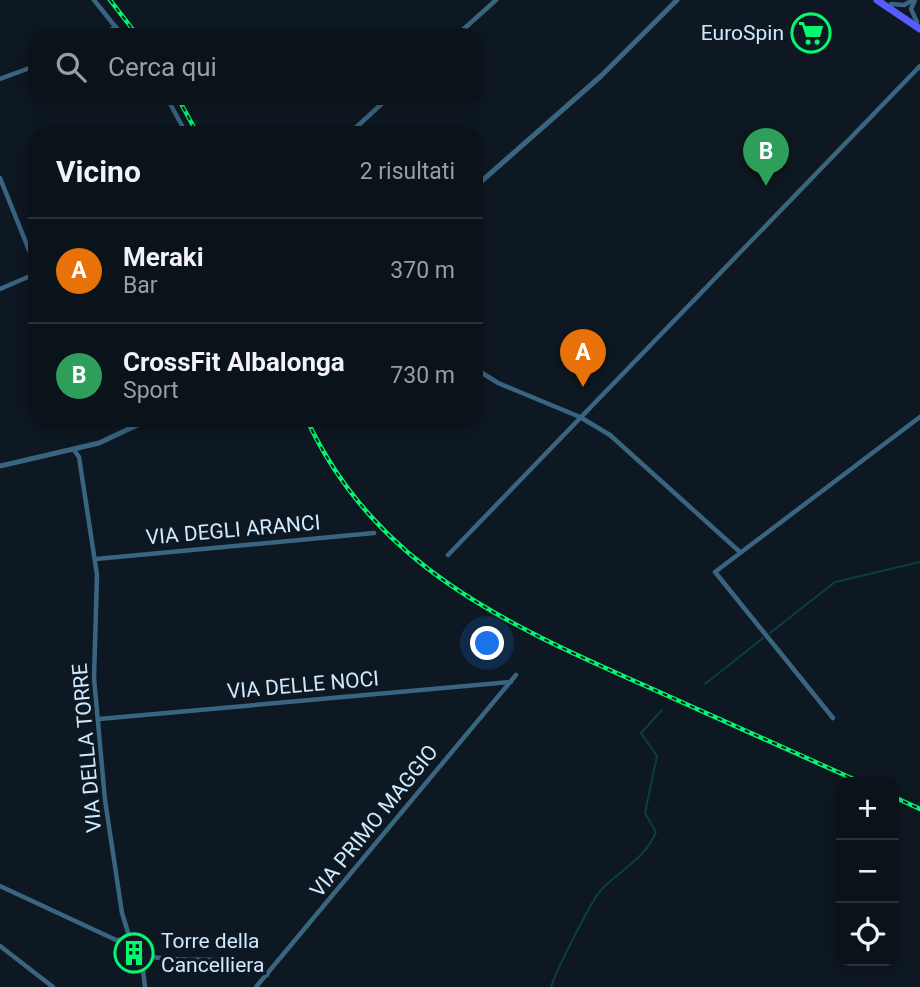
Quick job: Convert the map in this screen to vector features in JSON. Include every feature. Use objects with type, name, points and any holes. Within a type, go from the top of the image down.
[{"type":"main road","points":[[877,0],[919,25]]},
{"type":"main road","points":[[888,2],[919,25]]},
{"type":"street","points":[[94,0],[116,27]]},
{"type":"street","points":[[465,28],[496,0]]},
{"type":"street","points":[[483,180],[601,76],[677,0]]},
{"type":"street","points":[[915,0],[912,12],[919,25]]},
{"type":"street","points":[[888,2],[902,5],[915,0]]},
{"type":"street","points":[[447,555],[920,66]]},
{"type":"street","points":[[0,79],[28,69]]},
{"type":"street","points":[[171,105],[182,126]]},
{"type":"street","points":[[358,126],[380,105]]},
{"type":"street","points":[[0,178],[28,248]]},
{"type":"street","points":[[0,289],[28,277]]},
{"type":"street","points":[[483,374],[580,417],[621,443],[740,552]]},
{"type":"street","points":[[833,718],[715,572],[920,417]]},
{"type":"street","points":[[0,466],[90,446],[132,427]]},
{"type":"street","points":[[80,460],[90,446]]},
{"type":"street","name":"VIA DELLA TORRE","points":[[74,450],[80,460],[96,559],[98,612],[94,678],[107,821],[121,907],[130,939],[141,954],[145,987]]},
{"type":"street","name":"VIA DEGLI ARANCI","points":[[96,559],[373,533]]},
{"type":"street","name":"VIA PRIMO MAGGIO","points":[[256,987],[516,675]]},
{"type":"street","name":"VIA DELLE NOCI","points":[[99,719],[511,682]]},
{"type":"street","points":[[0,887],[116,940],[130,939]]},
{"type":"street","points":[[0,946],[53,987]]},
{"type":"street","points":[[141,954],[236,961],[254,966],[267,975]]},
{"type":"waterway","points":[[770,633],[835,582],[920,562]]},
{"type":"waterway","points":[[705,684],[763,638]]},
{"type":"waterway","points":[[551,987],[596,897],[646,850],[656,832],[645,813],[657,756],[641,733],[662,710]]},
{"type":"railway","points":[[110,0],[132,28]]},
{"type":"railway","points":[[182,105],[193,126]]},
{"type":"railway","points":[[311,427],[336,471],[370,515],[408,553],[451,585],[545,640],[849,777]]},
{"type":"railway","points":[[899,799],[920,809]]},
{"type":"place","name":"EuroSpin","points":[[811,33]]},
{"type":"place","name":"CrossFit Albalonga","points":[[766,186]]},
{"type":"place","name":"Meraki","points":[[583,387]]},
{"type":"place","name":"Torre della Cancelliera","points":[[134,953]]}]
